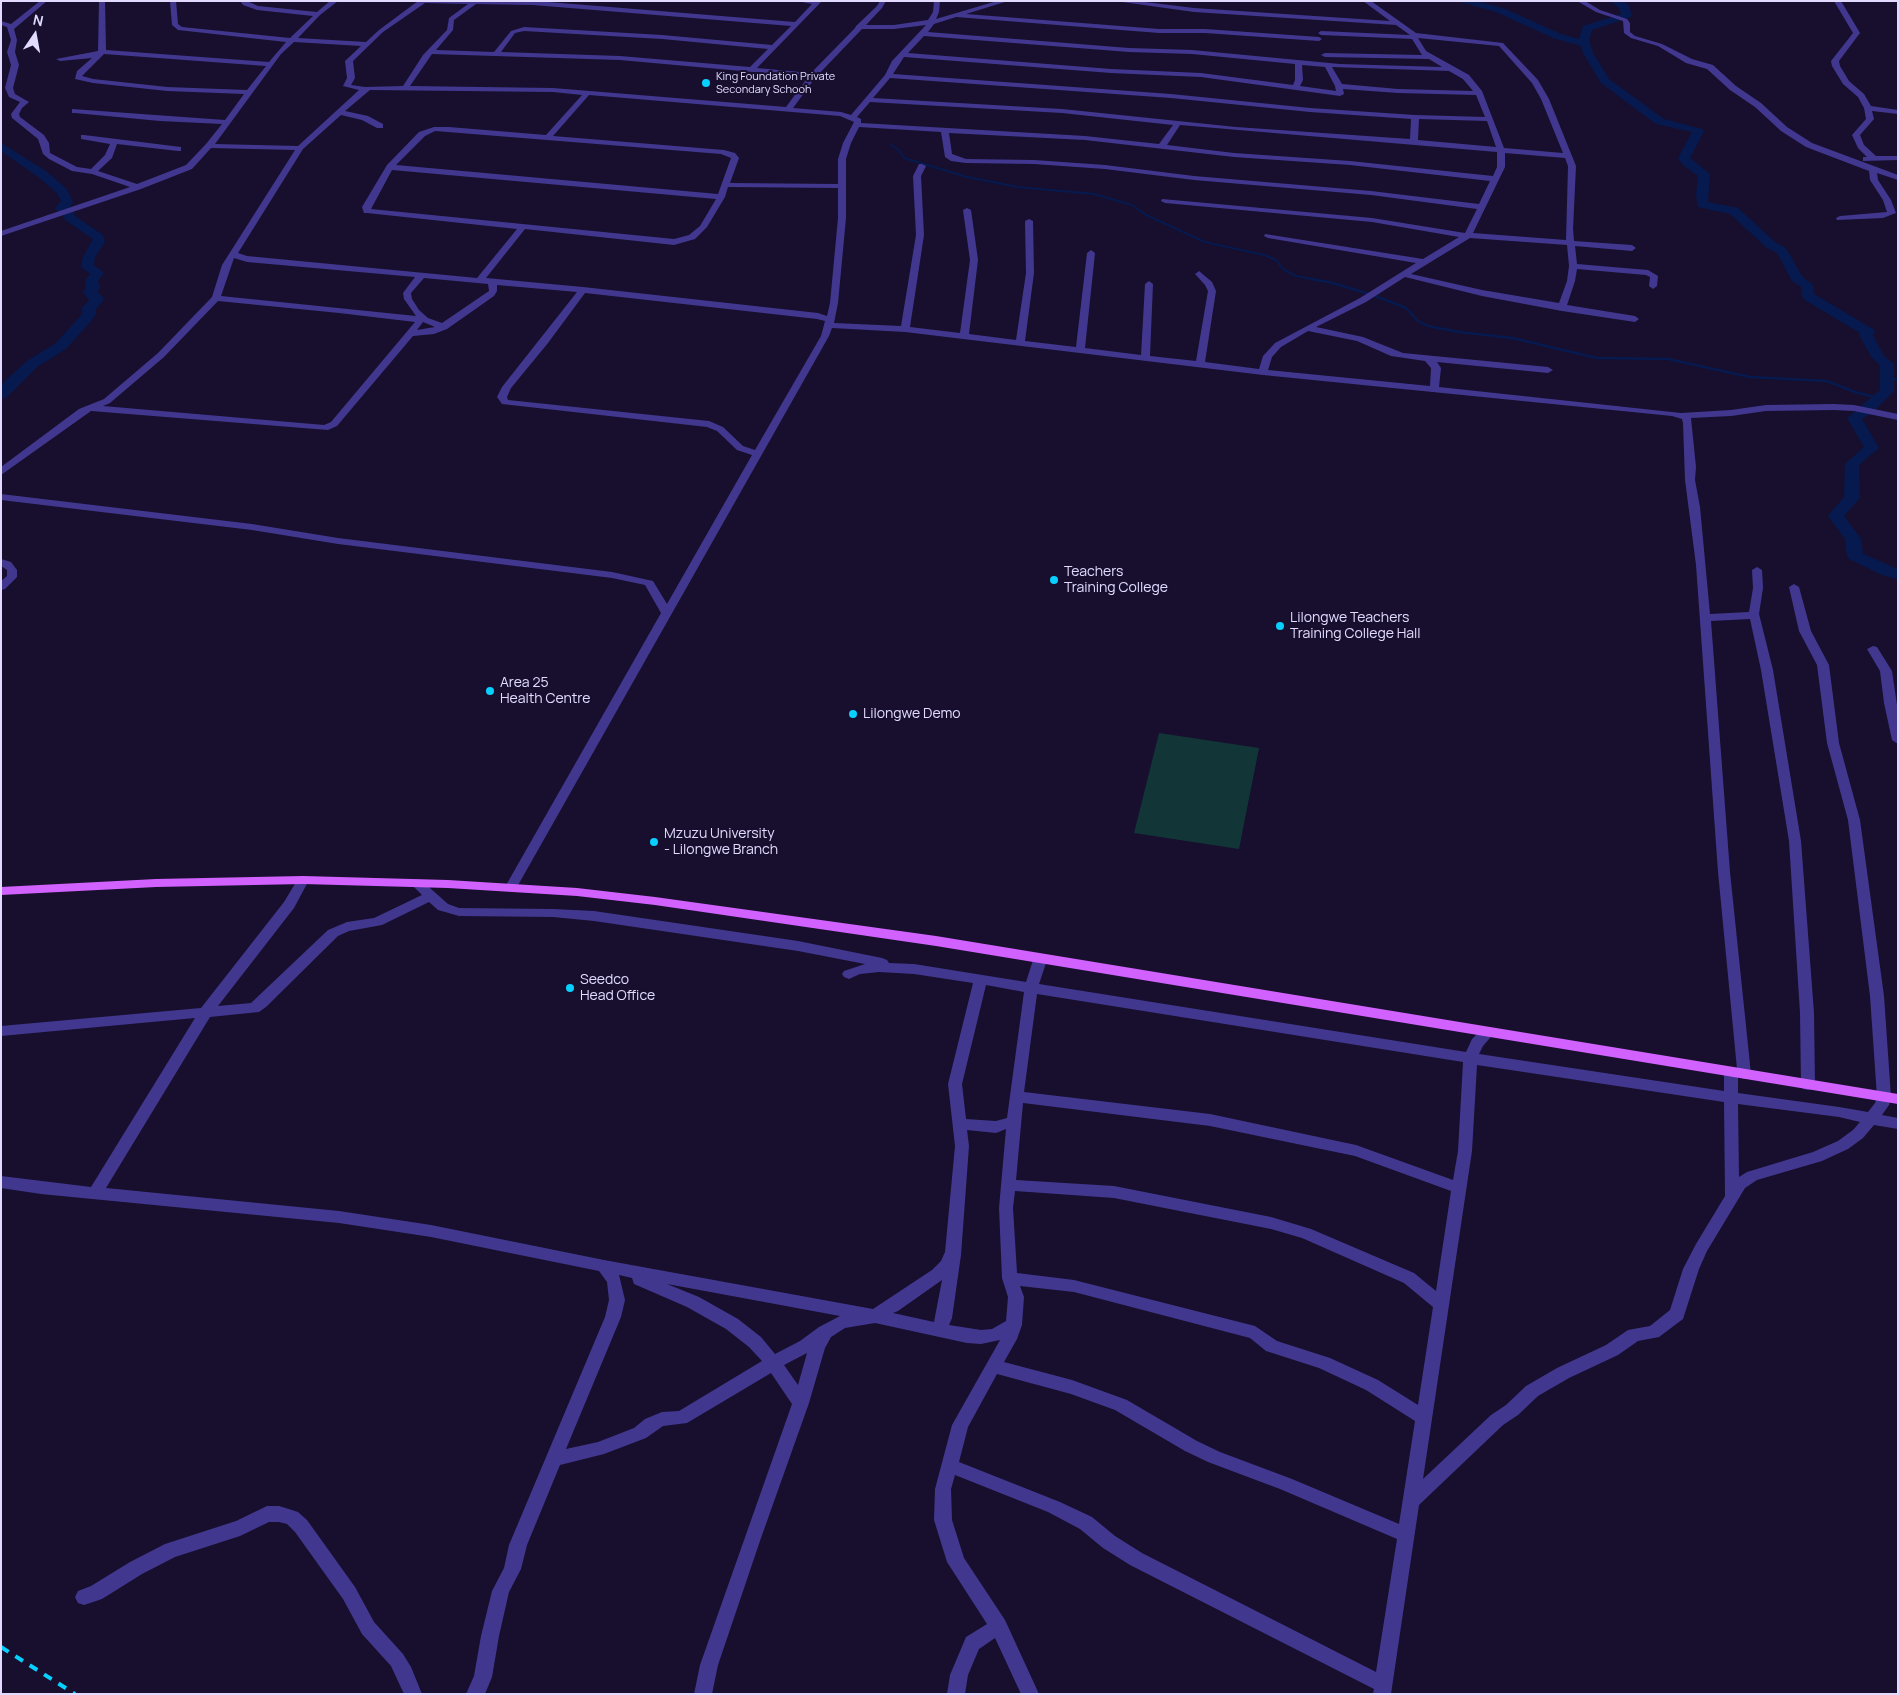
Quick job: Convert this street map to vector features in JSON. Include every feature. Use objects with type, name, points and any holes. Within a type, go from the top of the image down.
[{"type":"main road","points":[[1,891],[165,882],[303,880],[511,887],[655,901],[936,941],[1040,960],[1891,1098]]},
{"type":"street","points":[[11,28],[44,1]]},
{"type":"street","points":[[102,1],[100,53],[78,77],[84,80],[150,87],[248,92]]},
{"type":"street","points":[[173,1],[175,25],[180,29],[291,40],[369,44]]},
{"type":"street","points":[[243,1],[247,5],[257,8],[318,14]]},
{"type":"street","points":[[1,234],[138,187],[189,166],[209,146],[269,64],[318,14],[335,1]]},
{"type":"street","points":[[796,24],[604,9],[565,3],[453,3],[424,1],[381,31],[348,63],[350,78],[347,86],[365,89],[406,87],[517,89],[587,93],[854,116]]},
{"type":"street","points":[[604,9],[615,1]]},
{"type":"street","points":[[800,1],[818,2]]},
{"type":"street","points":[[788,109],[813,75],[858,27],[880,7],[882,1]]},
{"type":"street","points":[[854,116],[888,76],[895,63],[932,22],[936,12],[937,1]]},
{"type":"street","points":[[858,27],[894,27],[932,22],[959,16],[1005,1]]},
{"type":"street","points":[[1118,1],[1184,9],[1319,19],[1396,22]]},
{"type":"street","points":[[1264,372],[1272,350],[1307,328],[1346,310],[1406,275],[1467,236],[1501,167],[1500,150],[1479,93],[1466,77],[1423,52],[1414,36],[1366,1]]},
{"type":"street","points":[[1580,1],[1598,11],[1625,20],[1627,22],[1627,32],[1633,38],[1660,45],[1689,60],[1710,67],[1732,88],[1758,105],[1792,135],[1836,156],[1898,178]]},
{"type":"street","points":[[1837,1],[1856,34],[1835,61],[1836,66],[1846,82],[1861,96],[1868,108],[1870,119],[1856,135],[1858,142],[1874,159]]},
{"type":"street","points":[[752,70],[818,2]]},
{"type":"street","points":[[453,3],[461,8],[462,11]]},
{"type":"street","points":[[406,87],[430,52],[450,30],[451,19],[472,3]]},
{"type":"street","points":[[959,16],[1159,31],[1320,36],[1414,36],[1502,44],[1541,91],[1561,135],[1572,166],[1570,243],[1573,266],[1566,302],[1562,308]]},
{"type":"street","points":[[1319,19],[1320,36],[1325,55],[1331,64]]},
{"type":"street","points":[[1,23],[11,28],[14,40],[11,52],[15,65],[9,88],[12,95],[25,102],[15,114],[16,118],[41,137],[45,143],[45,149],[52,157],[71,167],[93,172],[138,187]]},
{"type":"street","points":[[1084,26],[1086,41]]},
{"type":"street","points":[[496,54],[513,32],[528,29],[662,37],[773,47]]},
{"type":"street","points":[[923,34],[1086,41],[1129,50],[1192,52],[1331,64],[1451,69]]},
{"type":"street","points":[[430,52],[620,58],[813,75]]},
{"type":"street","points":[[60,59],[100,53],[269,64]]},
{"type":"street","points":[[903,55],[1110,71],[1201,75],[1339,94],[1341,93],[1339,86],[1328,68],[1331,64]]},
{"type":"street","points":[[1325,55],[1430,57]]},
{"type":"street","points":[[1296,88],[1299,80],[1298,62]]},
{"type":"street","points":[[888,76],[1162,96],[1310,110],[1415,117],[1489,119]]},
{"type":"street","points":[[1339,86],[1398,91],[1479,93]]},
{"type":"street","points":[[1,472],[82,411],[108,401],[124,389],[161,355],[216,298],[226,265],[234,250],[300,148],[365,89]]},
{"type":"street","points":[[548,138],[587,93]]},
{"type":"street","points":[[868,100],[1062,111],[1178,123],[1567,156]]},
{"type":"street","points":[[1868,108],[1898,112]]},
{"type":"street","points":[[75,111],[160,119],[226,122]]},
{"type":"street","points":[[339,112],[365,118],[380,126]]},
{"type":"street","points":[[511,887],[666,612],[808,366],[830,323],[837,274],[843,186],[843,150],[858,122],[854,116]]},
{"type":"street","points":[[1414,143],[1415,117]]},
{"type":"street","points":[[1162,146],[1178,123]]},
{"type":"street","points":[[857,125],[1063,136],[1234,155],[1496,178]]},
{"type":"street","points":[[434,129],[548,138],[728,154],[735,158],[722,197],[697,234],[674,242],[367,211],[366,207],[390,167],[422,134],[434,129]]},
{"type":"street","points":[[945,130],[948,155],[954,159],[966,161],[1096,166],[1204,179],[1371,193],[1480,207]]},
{"type":"street","points":[[84,137],[178,150]]},
{"type":"street","points":[[93,172],[109,156],[114,142]]},
{"type":"street","points":[[209,146],[300,148]]},
{"type":"street","points":[[1836,156],[1874,159],[1898,158]]},
{"type":"street","points":[[905,329],[920,235],[917,176],[922,166]]},
{"type":"street","points":[[390,167],[722,197]]},
{"type":"street","points":[[1840,218],[1894,216],[1874,180],[1873,169]]},
{"type":"street","points":[[726,185],[843,186]]},
{"type":"street","points":[[1165,201],[1372,220],[1467,236],[1632,248]]},
{"type":"street","points":[[964,337],[974,260],[972,238],[966,210]]},
{"type":"street","points":[[1020,344],[1030,273],[1028,221]]},
{"type":"street","points":[[479,282],[523,226]]},
{"type":"street","points":[[1268,236],[1424,262]]},
{"type":"street","points":[[234,250],[236,256],[247,259],[479,282],[582,290],[818,316],[830,323],[905,329],[1264,372],[1683,415],[1731,413],[1766,408],[1834,407],[1854,408],[1898,417]]},
{"type":"street","points":[[1080,350],[1091,253]]},
{"type":"street","points":[[1573,266],[1648,273],[1654,276],[1653,286]]},
{"type":"street","points":[[1198,274],[1203,276],[1212,291],[1200,365]]},
{"type":"street","points":[[1406,275],[1482,293],[1635,319]]},
{"type":"street","points":[[421,276],[407,293],[408,299],[416,312],[425,320],[444,327]]},
{"type":"street","points":[[411,333],[434,331],[444,327],[491,294],[493,291],[492,282]]},
{"type":"street","points":[[1145,358],[1149,284]]},
{"type":"street","points":[[582,290],[545,341],[506,388],[502,397],[505,402],[709,424],[720,429],[732,442],[758,454]]},
{"type":"street","points":[[92,408],[325,428],[334,424],[387,359],[419,324],[419,320],[216,298]]},
{"type":"street","points":[[1307,328],[1360,339],[1394,354],[1548,370]]},
{"type":"street","points":[[1428,359],[1433,362],[1436,368],[1434,390]]},
{"type":"street","points":[[1683,415],[1688,423],[1692,467],[1690,480],[1695,507],[1704,618],[1738,1073],[1731,1097],[1732,1195]]},
{"type":"street","points":[[1,498],[252,527],[338,541],[612,575],[649,583],[666,612]]},
{"type":"street","points":[[1,562],[12,570],[12,577],[1,587]]},
{"type":"street","points":[[1757,570],[1758,588],[1754,614],[1767,670],[1795,841],[1807,1013],[1808,1085]]},
{"type":"street","points":[[1413,1500],[1497,1420],[1512,1410],[1532,1391],[1563,1373],[1612,1350],[1634,1335],[1653,1332],[1668,1322],[1676,1314],[1691,1269],[1701,1248],[1728,1207],[1732,1195],[1740,1184],[1752,1176],[1817,1157],[1843,1145],[1858,1134],[1869,1119],[1891,1098],[1854,820],[1833,743],[1823,666],[1805,631],[1794,587]]},
{"type":"street","points":[[1704,618],[1754,614]]},
{"type":"street","points":[[1873,649],[1886,671],[1893,688],[1898,740]]},
{"type":"street","points":[[95,1193],[205,1013],[289,905],[303,880]]},
{"type":"street","points":[[416,883],[443,907],[459,912],[545,913],[594,916],[789,945],[1031,989],[1470,1058],[1839,1112],[1898,1124]]},
{"type":"street","points":[[1,1031],[254,1008],[261,1004],[333,933],[347,927],[377,922],[431,896]]},
{"type":"street","points":[[1031,1694],[999,1626],[956,1562],[943,1520],[943,1489],[960,1425],[1009,1339],[1014,1325],[1016,1297],[1010,1278],[1006,1208],[1016,1097],[1031,989],[1040,960]]},
{"type":"street","points":[[849,974],[858,970],[879,967],[914,969]]},
{"type":"street","points":[[938,1331],[946,1310],[962,1146],[955,1084],[981,979]]},
{"type":"street","points":[[948,1465],[1054,1507],[1086,1523],[1109,1542],[1136,1559],[1383,1690],[1460,1188],[1465,1151],[1470,1058],[1477,1043],[1488,1032]]},
{"type":"street","points":[[1016,1097],[1130,1109],[1192,1118],[1296,1138],[1356,1151],[1460,1188]]},
{"type":"street","points":[[960,1123],[981,1127],[996,1127],[1014,1121]]},
{"type":"street","points":[[1,1182],[339,1217],[432,1231],[604,1266],[875,1316],[938,1331],[981,1337],[995,1335],[1014,1325]]},
{"type":"street","points":[[1008,1185],[1114,1192],[1271,1223],[1306,1233],[1409,1278],[1442,1304]]},
{"type":"street","points":[[555,1459],[598,1449],[640,1432],[662,1419],[680,1418],[773,1363],[806,1346],[842,1322],[875,1316],[937,1275],[953,1253]]},
{"type":"street","points":[[604,1266],[651,1282],[693,1302],[732,1324],[755,1342],[773,1363],[801,1403]]},
{"type":"street","points":[[475,1694],[483,1677],[490,1636],[501,1591],[512,1569],[518,1545],[614,1317],[617,1300],[614,1280],[604,1266]]},
{"type":"street","points":[[1010,1278],[1074,1286],[1255,1333],[1272,1346],[1324,1363],[1372,1385],[1424,1418]]},
{"type":"street","points":[[703,1694],[709,1665],[752,1538],[801,1403],[817,1347],[825,1332]]},
{"type":"street","points":[[993,1366],[1072,1387],[1121,1405],[1206,1454],[1286,1484],[1407,1535]]},
{"type":"street","points":[[84,1597],[96,1593],[136,1568],[172,1550],[240,1528],[268,1514],[280,1514],[292,1518],[302,1526],[349,1593],[368,1628],[397,1660],[405,1673],[413,1694]]},
{"type":"street","points":[[956,1694],[959,1675],[972,1643],[999,1626]]},
{"type":"green space","points":[[1159,733],[1259,748],[1239,849],[1134,833]]},
{"type":"waterway","points":[[1461,1],[1499,10],[1557,36],[1585,44]]},
{"type":"waterway","points":[[1615,1],[1624,6],[1627,15],[1587,28],[1584,40],[1588,53],[1605,81],[1660,122],[1698,131],[1684,158],[1687,163],[1704,174],[1702,204],[1734,211],[1771,245],[1782,251],[1797,278],[1807,285],[1808,296],[1868,332],[1866,335],[1879,358],[1887,364],[1887,391],[1867,410],[1854,418],[1872,448],[1852,464],[1852,498],[1836,516],[1853,539],[1855,556],[1890,573],[1898,574]]},
{"type":"waterway","points":[[891,145],[900,151],[904,158],[967,177],[1018,187],[1094,194],[1132,205],[1146,215],[1205,242],[1264,255],[1276,260],[1283,269],[1296,276],[1318,280]]},
{"type":"waterway","points":[[1,146],[42,174],[62,191],[67,202],[61,208],[63,210]]},
{"type":"waterway","points":[[1,395],[32,364],[61,346],[85,320],[89,314],[89,308],[96,301],[96,297],[90,292],[93,288],[91,281],[98,273],[87,267],[89,257],[99,242],[99,238],[69,217],[69,213]]},
{"type":"waterway","points":[[1311,279],[1333,283],[1369,294]]},
{"type":"waterway","points":[[1373,295],[1406,308],[1418,321],[1428,326],[1459,332],[1512,338],[1597,358],[1668,359],[1750,377],[1827,381],[1855,392],[1878,398]]},
{"type":"waterway","points":[[1887,379],[1898,379]]},
{"type":"railway","points":[[1,1647],[75,1694]]},
{"type":"place","name":"King Foundation Private Secondary Schooh","points":[[706,83]]},
{"type":"place","name":"Teachers Training College","points":[[1054,580]]},
{"type":"place","name":"Lilongwe Teachers Training College Hall","points":[[1280,626]]},
{"type":"place","name":"Area 25 Health Centre","points":[[490,691]]},
{"type":"place","name":"Lilongwe Demo","points":[[853,714]]},
{"type":"place","name":"Mzuzu University - Lilongwe Branch","points":[[654,842]]},
{"type":"place","name":"Seedco Head Office","points":[[570,988]]}]
